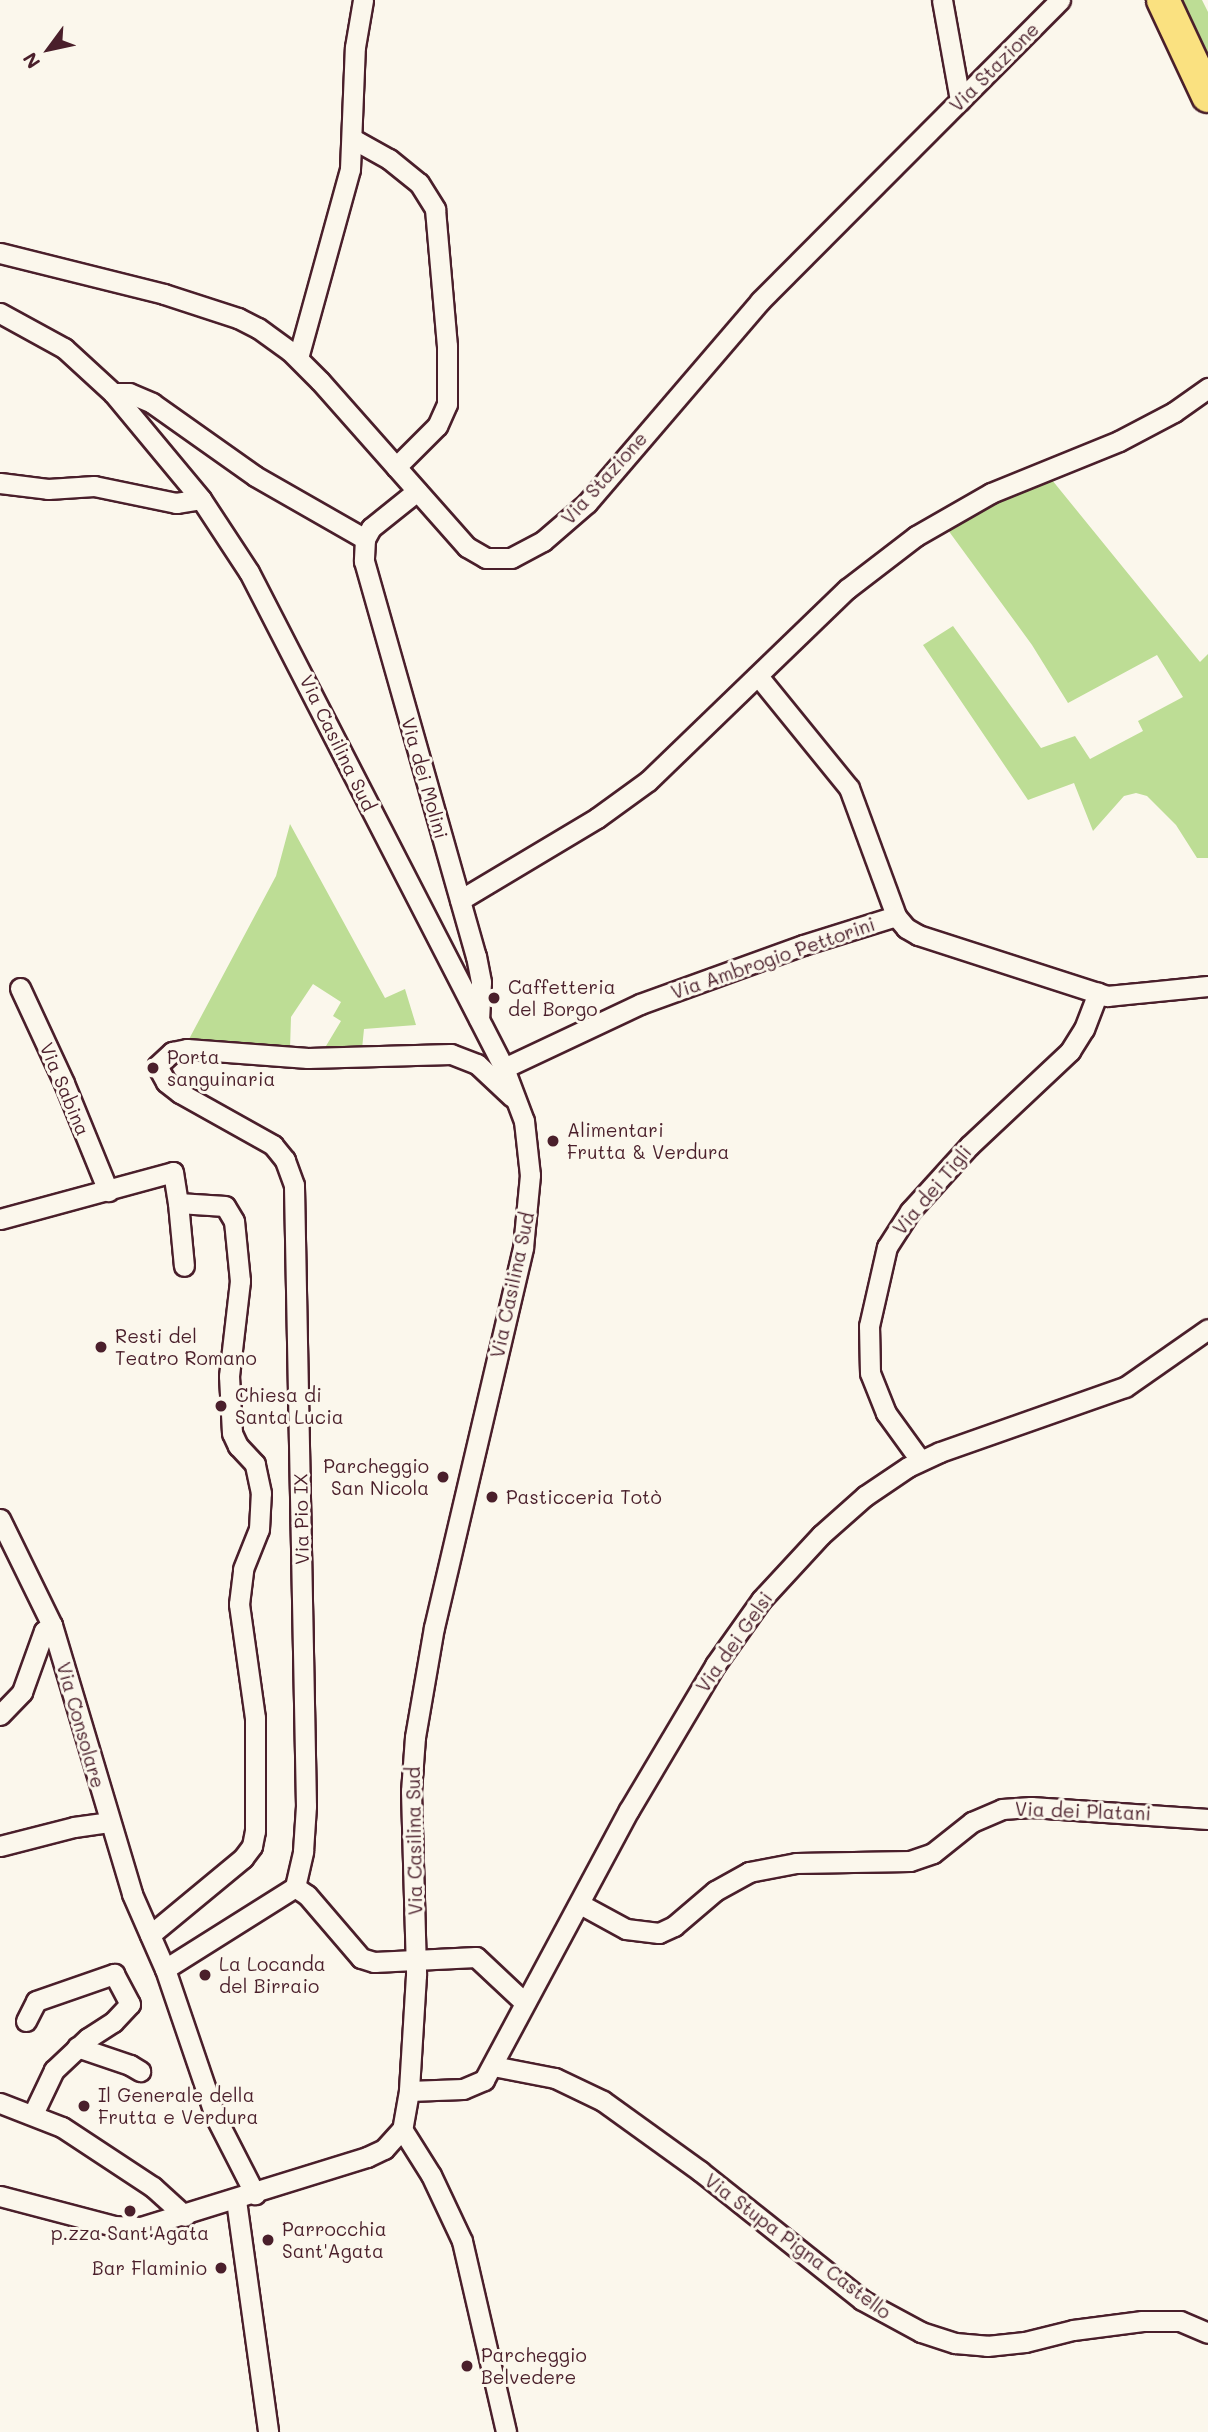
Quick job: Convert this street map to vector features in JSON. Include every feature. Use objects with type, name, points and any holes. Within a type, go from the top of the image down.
[{"type":"main road","points":[[1163,0],[1208,96]]},
{"type":"street","points":[[298,358],[346,191],[353,139],[355,47],[363,0]]},
{"type":"street","points":[[942,0],[960,100]]},
{"type":"street","name":"Via Stazione","points":[[0,253],[149,289],[238,318],[270,336],[298,358],[461,542],[481,556],[511,558],[543,541],[587,503],[769,291],[1060,0]]},
{"type":"street","points":[[353,139],[389,159],[419,183],[435,209],[446,322],[447,404],[437,426],[397,467]]},
{"type":"street","name":"Via Casilina Sud","points":[[0,313],[64,348],[113,393],[201,499],[266,601],[504,1068],[518,1103],[530,1164],[524,1239],[434,1627],[415,1737],[411,1791],[416,1959],[409,2091],[402,2129]]},
{"type":"street","points":[[460,900],[632,794],[665,767],[858,580],[946,516],[1007,485],[1119,441],[1174,412],[1208,388]]},
{"type":"street","points":[[113,393],[129,393],[152,403],[256,476],[365,539],[380,518],[417,491]]},
{"type":"street","points":[[0,483],[48,489],[94,486],[176,503],[201,499]]},
{"type":"street","name":"Via dei Molini","points":[[365,539],[368,576],[480,973],[479,1019]]},
{"type":"street","points":[[758,676],[849,788],[896,916]]},
{"type":"street","name":"Via Ambrogio Pettorini","points":[[504,1068],[640,1004],[803,945],[896,916],[906,928],[918,935],[1098,993],[1119,997],[1208,986]]},
{"type":"street","name":"Via Sabina","points":[[20,988],[64,1083],[108,1191]]},
{"type":"street","name":"Via dei Tigli","points":[[920,1460],[886,1413],[870,1373],[869,1326],[887,1247],[905,1217],[970,1146],[1070,1051],[1084,1029],[1098,993]]},
{"type":"street","name":"Via Pio IX","points":[[295,1887],[303,1851],[306,1806],[294,1185],[285,1160],[273,1145],[180,1093],[166,1082],[157,1066],[172,1052],[187,1049],[297,1058],[457,1054],[477,1064],[518,1103]]},
{"type":"street","points":[[0,1219],[173,1172],[184,1266]]},
{"type":"street","points":[[150,1935],[243,1858],[252,1846],[255,1830],[255,1718],[239,1604],[243,1569],[259,1529],[261,1493],[255,1464],[236,1443],[231,1426],[229,1369],[240,1293],[234,1221],[225,1206],[178,1203]]},
{"type":"street","name":"Via dei Gelsi","points":[[409,2091],[471,2088],[484,2080],[524,2001],[580,1904],[629,1810],[742,1624],[791,1566],[834,1523],[876,1487],[920,1460],[1125,1387],[1208,1329]]},
{"type":"street","name":"Via Consolare","points":[[0,1520],[52,1625],[132,1894],[165,1969],[245,2197],[268,2432]]},
{"type":"street","points":[[0,1715],[22,1692],[44,1631],[52,1625]]},
{"type":"street","name":"Via dei Platani","points":[[580,1904],[626,1929],[659,1933],[674,1926],[715,1891],[749,1872],[784,1864],[892,1863],[918,1859],[939,1849],[972,1822],[1002,1809],[1031,1807],[1208,1819]]},
{"type":"street","points":[[0,1846],[74,1827],[109,1822]]},
{"type":"street","points":[[165,1969],[295,1887],[312,1901],[361,1958],[374,1962],[476,1957],[524,2001]]},
{"type":"street","points":[[26,2021],[36,2001],[114,1974],[130,2004],[113,2022],[77,2047],[54,2070],[33,2114]]},
{"type":"street","points":[[77,2047],[121,2061],[139,2071]]},
{"type":"street","name":"Via Stupa Pigna Castello","points":[[492,2066],[555,2078],[603,2101],[700,2171],[862,2300],[921,2332],[955,2343],[987,2346],[1025,2342],[1073,2330],[1142,2321],[1180,2321],[1208,2333]]},
{"type":"street","points":[[0,2104],[33,2114],[62,2127],[130,2172],[184,2216]]},
{"type":"street","points":[[0,2196],[126,2228],[184,2216],[376,2153],[390,2143],[402,2129],[431,2175],[462,2241],[473,2277],[506,2432]]},
{"type":"green space","points":[[1172,0],[1202,0],[1208,12],[1208,81]]},
{"type":"green space","points":[[1052,480],[1200,662],[1208,654],[1208,858],[1197,858],[1176,825],[1147,796],[1136,793],[1124,796],[1093,831],[1074,783],[1028,800],[923,645],[953,626],[1041,748],[1075,736],[1090,759],[1143,731],[1138,721],[1183,697],[1157,655],[1068,703],[1032,645],[945,526],[987,502]]},
{"type":"green space","points":[[290,824],[385,998],[405,989],[416,1025],[364,1029],[362,1049],[323,1051],[341,1021],[333,1016],[341,1002],[313,984],[291,1017],[290,1049],[188,1041],[276,876]]},
{"type":"place","name":"Caffetteria del Borgo","points":[[494,998]]},
{"type":"place","name":"Porta sanguinaria","points":[[153,1068]]},
{"type":"place","name":"Alimentari Frutta & Verdura","points":[[553,1141]]},
{"type":"place","name":"Resti del Teatro Romano","points":[[101,1347]]},
{"type":"place","name":"Chiesa di Santa Lucia","points":[[221,1406]]},
{"type":"place","name":"Parcheggio San Nicola","points":[[443,1477]]},
{"type":"place","name":"Pasticceria Totò","points":[[492,1497]]},
{"type":"place","name":"La Locanda del Birraio","points":[[205,1975]]},
{"type":"place","name":"Il Generale della Frutta e Verdura","points":[[84,2106]]},
{"type":"place","name":"p.zza Sant'Agata","points":[[130,2211]]},
{"type":"place","name":"Parrocchia Sant'Agata","points":[[268,2240]]},
{"type":"place","name":"Bar Flaminio","points":[[221,2268]]},
{"type":"place","name":"Parcheggio Belvedere","points":[[467,2366]]}]
